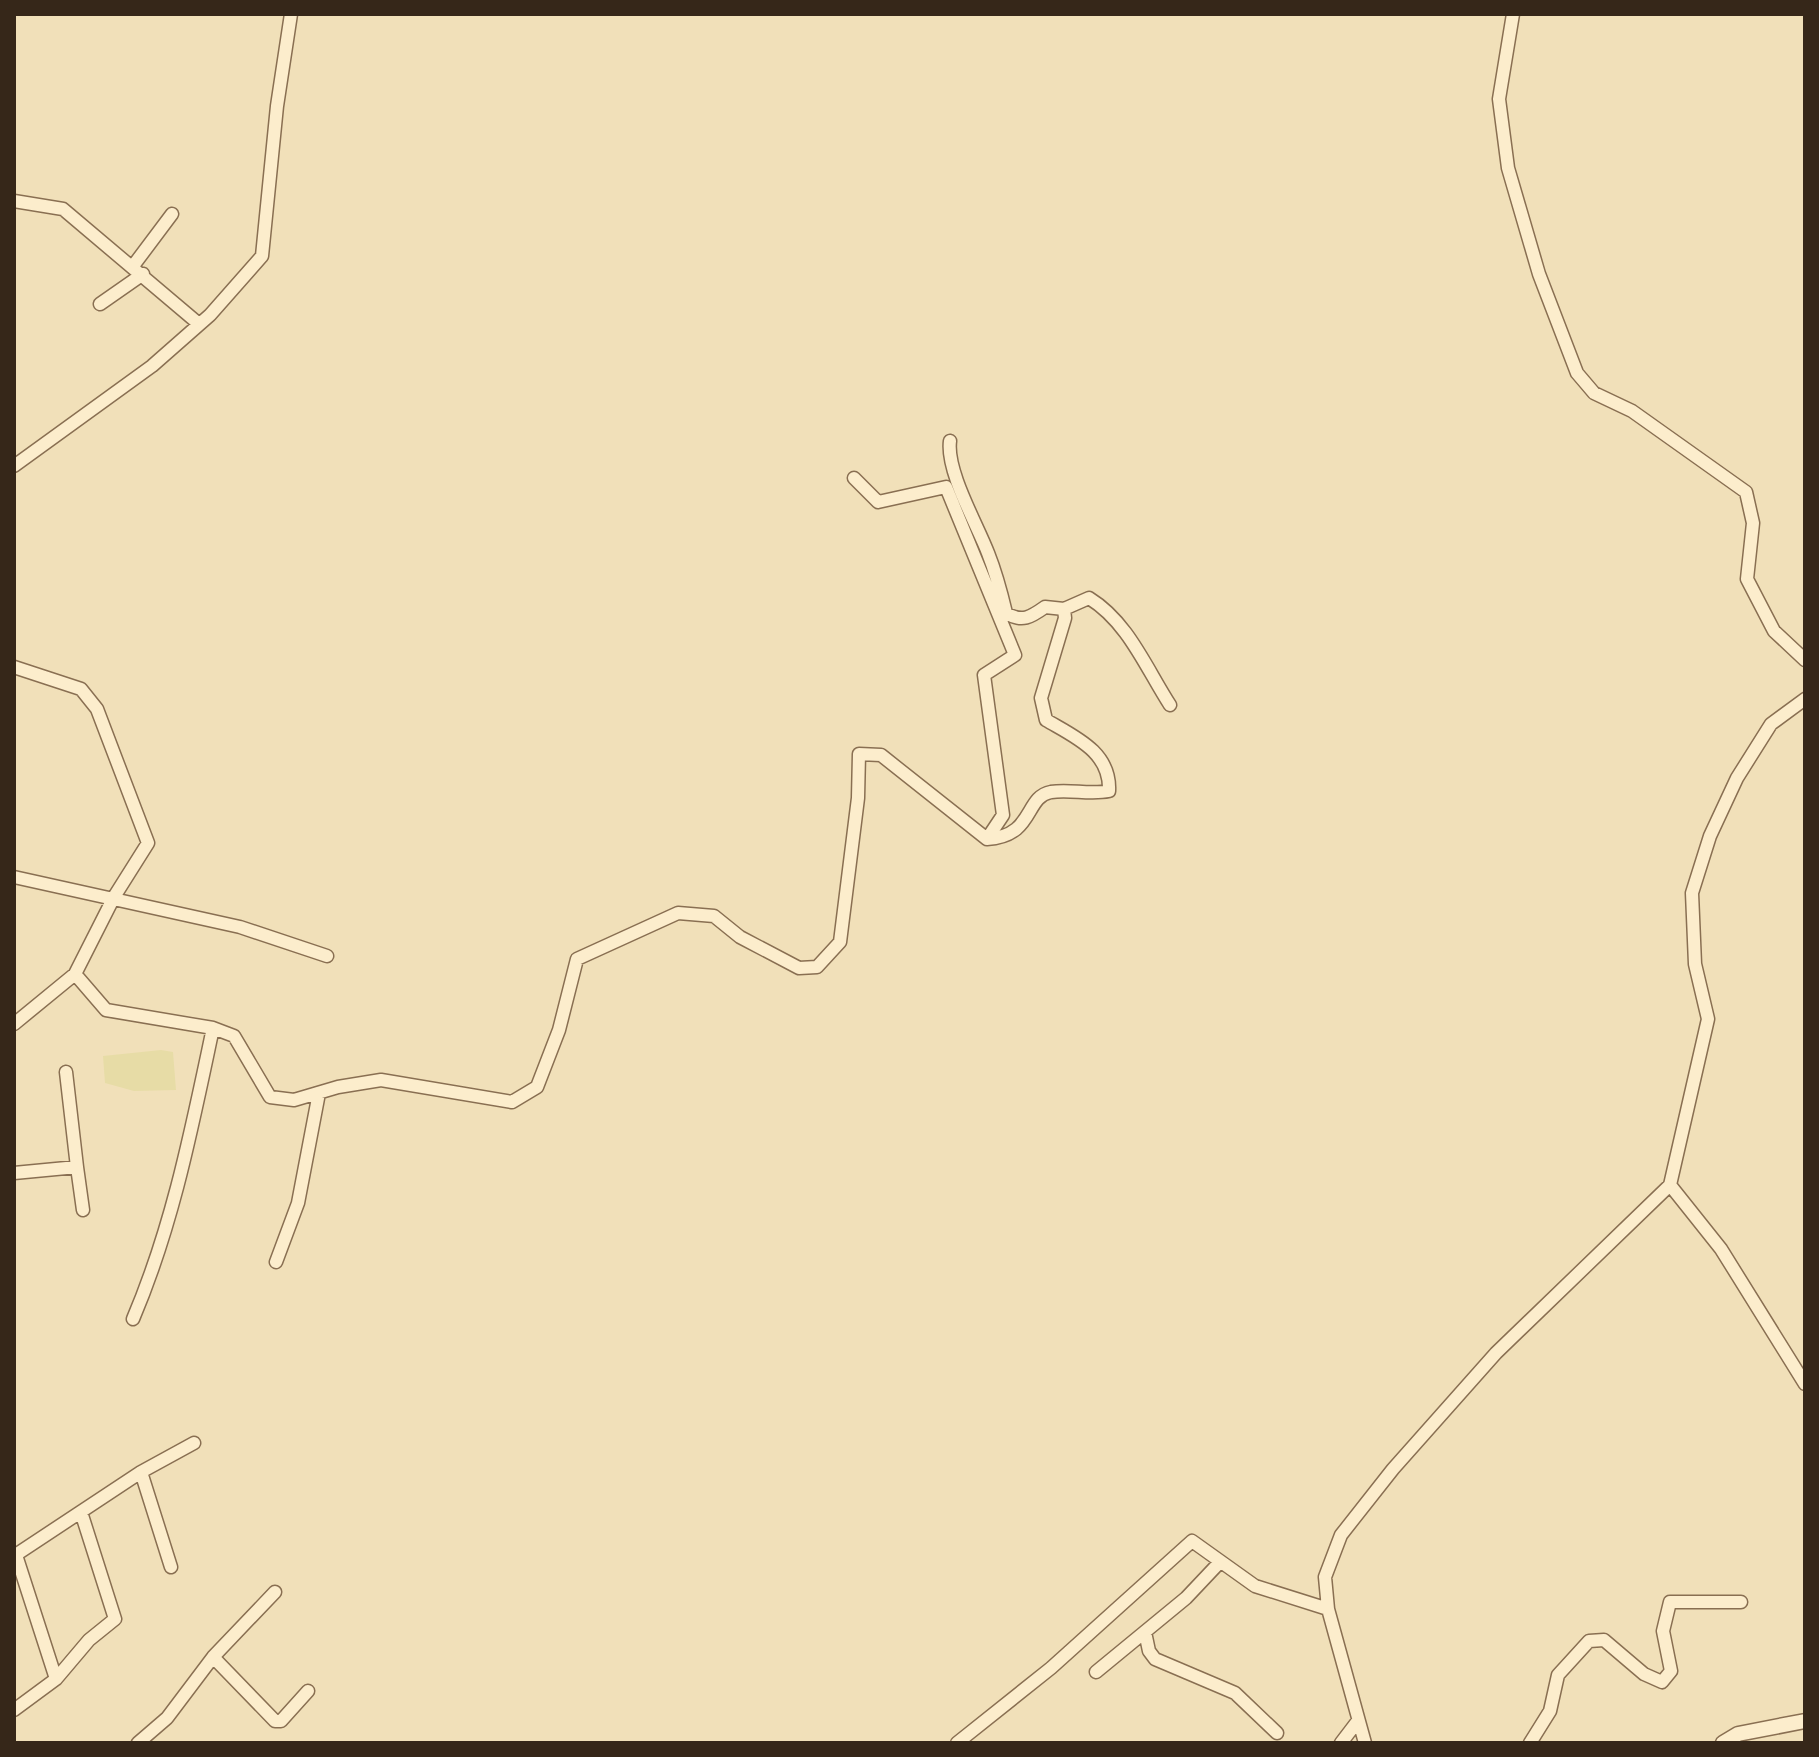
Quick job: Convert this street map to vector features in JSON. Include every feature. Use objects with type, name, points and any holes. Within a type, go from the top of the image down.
[{"type":"street","points":[[14,466],[108,401],[199,324],[262,256],[277,106],[291,14]]},
{"type":"street","points":[[1513,14],[1499,99],[1508,168],[1539,274],[1577,373],[1594,393],[1632,411],[1746,492],[1753,523],[1747,579],[1774,631],[1805,660]]},
{"type":"street","points":[[14,201],[63,209],[199,324]]},
{"type":"street","points":[[100,304],[138,270],[172,214]]},
{"type":"street","points":[[950,441],[949,449],[963,493],[997,578],[1006,613],[1015,619],[1029,619],[1045,607],[1064,609],[1089,598],[1105,608],[1126,633],[1170,705]]},
{"type":"street","points":[[854,478],[878,502],[946,487],[1015,655],[984,675],[1003,815],[987,839]]},
{"type":"street","points":[[75,974],[106,1010],[213,1028],[234,1036],[270,1097],[294,1100],[381,1080],[512,1102],[537,1087],[559,1030],[577,959],[678,913],[714,916],[740,937],[799,968],[817,967],[840,942],[858,798],[859,754],[881,755],[987,839],[1006,838],[1024,823],[1035,802],[1049,792],[1093,794],[1109,791],[1110,775],[1092,748],[1046,720],[1041,698],[1065,618],[1064,609]]},
{"type":"street","points":[[14,667],[81,689],[97,709],[113,744],[148,843],[114,897],[75,974],[14,1024]]},
{"type":"street","points":[[1365,1743],[1328,1609],[1325,1577],[1341,1535],[1393,1469],[1496,1353],[1670,1185],[1708,1019],[1695,964],[1692,893],[1710,836],[1737,778],[1771,724],[1805,699]]},
{"type":"street","points":[[14,877],[240,927],[327,956]]},
{"type":"street","points":[[133,1319],[155,1265],[175,1199],[213,1028]]},
{"type":"street","points":[[66,1072],[83,1210]]},
{"type":"street","points":[[276,1262],[298,1203],[319,1093]]},
{"type":"street","points":[[14,1173],[77,1167]]},
{"type":"street","points":[[1670,1185],[1721,1249],[1805,1384]]},
{"type":"street","points":[[56,1679],[15,1556],[141,1472],[194,1443]]},
{"type":"street","points":[[141,1472],[171,1567]]},
{"type":"street","points":[[14,1710],[56,1679],[89,1640],[115,1619],[81,1512]]},
{"type":"street","points":[[957,1743],[1051,1668],[1192,1541],[1255,1586],[1328,1609]]},
{"type":"street","points":[[1096,1672],[1186,1598],[1220,1562]]},
{"type":"street","points":[[138,1743],[167,1718],[213,1657],[275,1592]]},
{"type":"street","points":[[1530,1743],[1550,1711],[1558,1675],[1589,1641],[1604,1640],[1644,1674],[1662,1682],[1671,1671],[1663,1631],[1670,1602],[1741,1602]]},
{"type":"street","points":[[1145,1632],[1149,1651],[1155,1659]]},
{"type":"street","points":[[1125,1647],[1235,1693],[1277,1733]]},
{"type":"street","points":[[213,1657],[275,1721],[281,1721],[308,1691]]},
{"type":"street","points":[[1723,1743],[1738,1734],[1805,1721]]},
{"type":"street","points":[[1341,1743],[1357,1722]]},
{"type":"shaded area","points":[[161,1050],[173,1052],[176,1090],[134,1091],[105,1083],[103,1056]]}]
